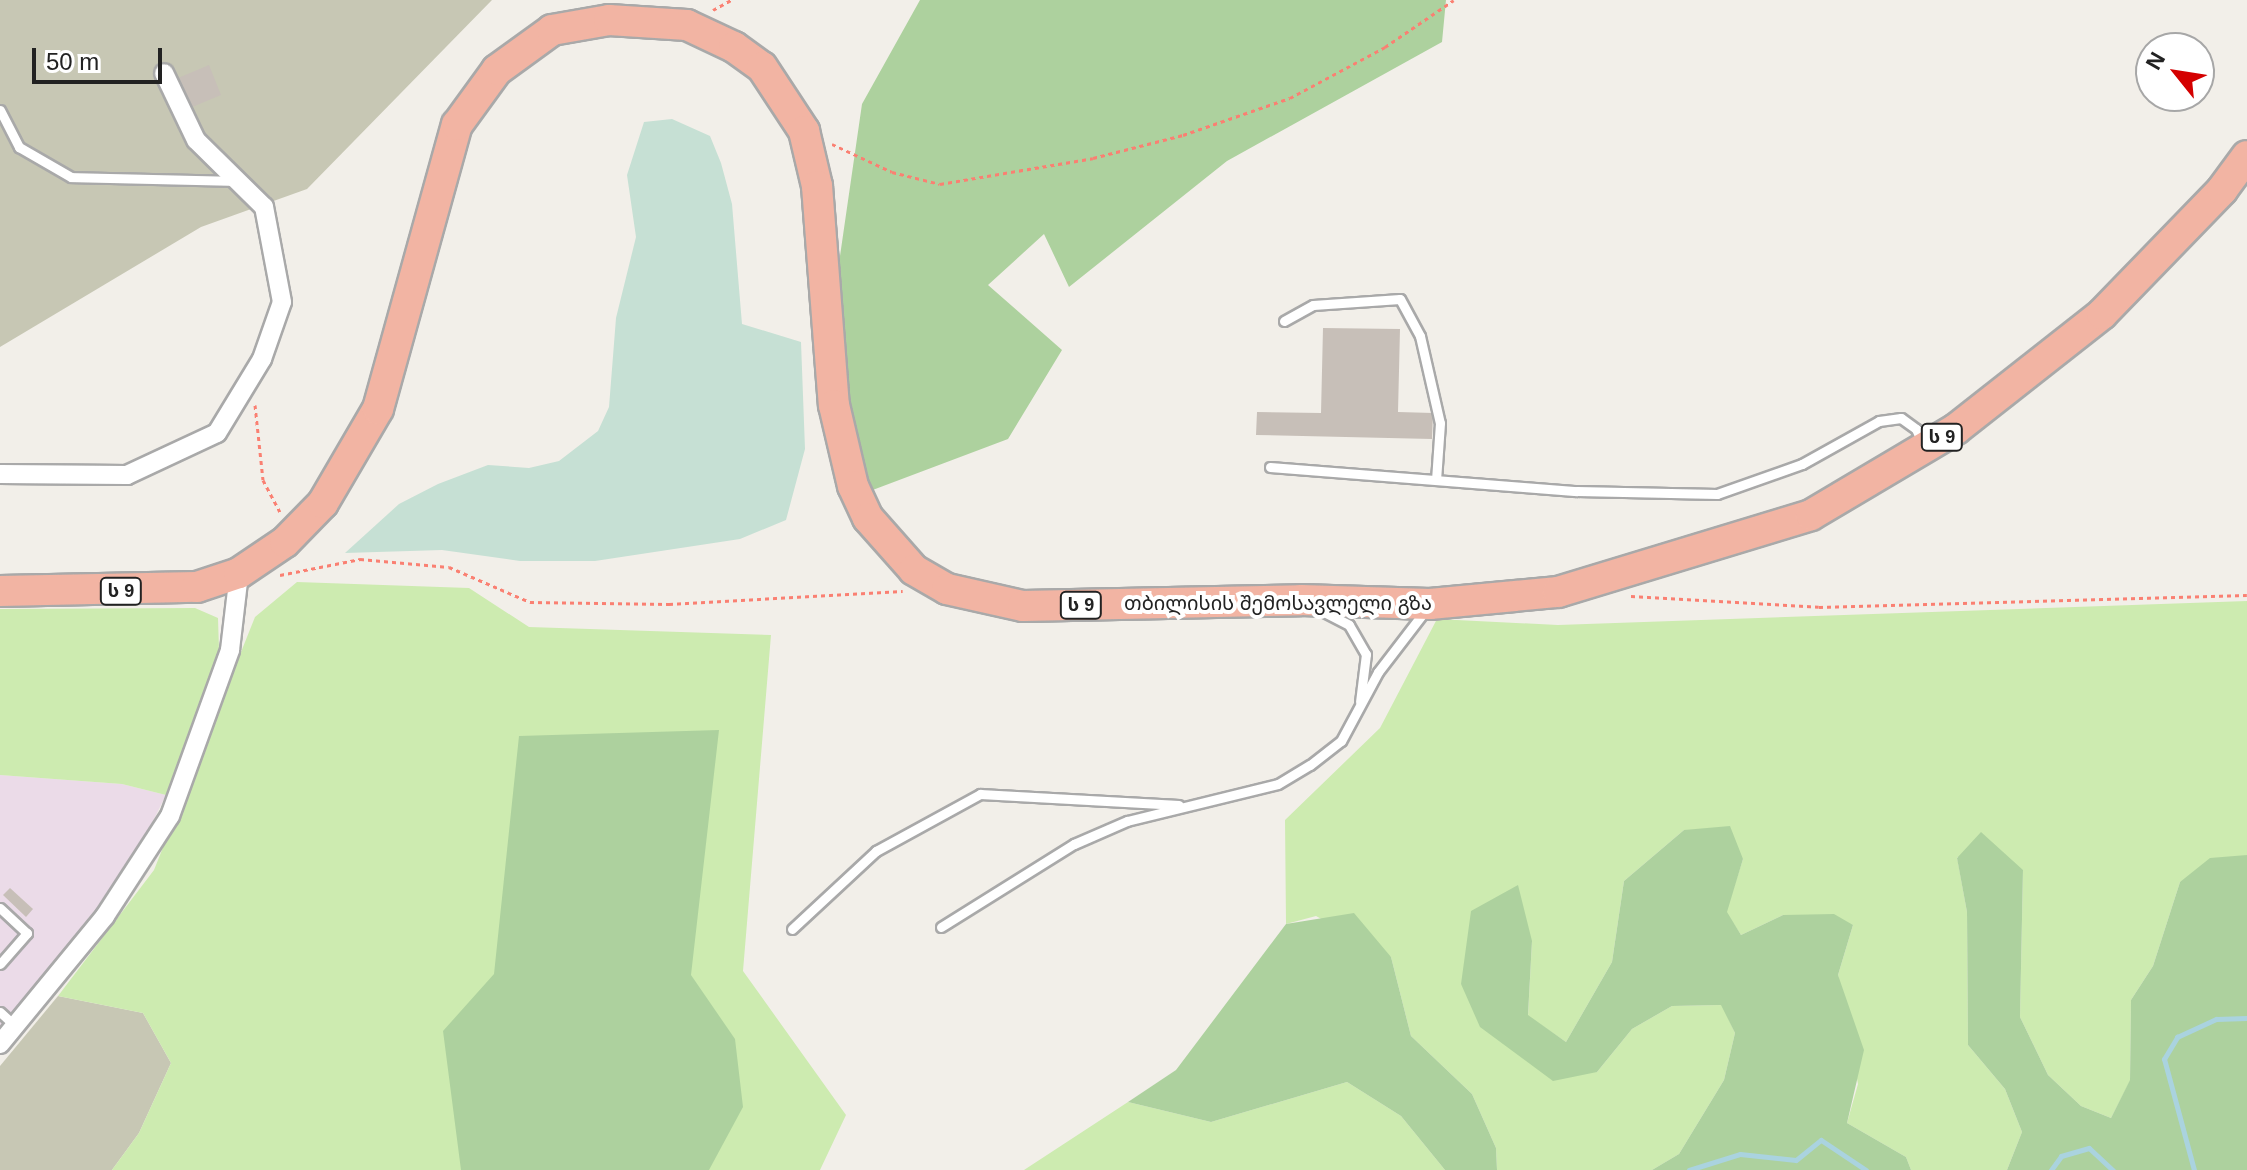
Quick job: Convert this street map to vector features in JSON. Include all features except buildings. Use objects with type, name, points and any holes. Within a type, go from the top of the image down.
[{"type":"highway","name":"თბილისის შემოსავლელი გზა","points":[[0,591],[149,591],[197,587],[239,573],[285,542],[323,503],[378,409],[457,125],[497,70],[552,30],[609,20],[687,25],[734,47],[762,67],[804,131],[817,186],[834,405],[853,486],[887,544],[914,570],[947,589],[1023,606],[1301,600],[1430,604],[1558,592],[1811,515],[1956,429],[2102,314],[2222,190],[2247,156]]},
{"type":"street","points":[[0,474],[127,475],[217,433],[253,373],[282,302],[264,207],[242,181],[196,140],[164,73]]},
{"type":"street","points":[[0,1044],[105,916],[170,816],[230,650],[239,573]]},
{"type":"lane","points":[[0,110],[19,147],[71,177],[242,181]]},
{"type":"lane","points":[[1284,321],[1313,305],[1400,299],[1420,336],[1440,423],[1436,480]]},
{"type":"lane","points":[[1270,467],[1577,491],[1717,494],[1802,464],[1879,421],[1901,418],[1916,429],[1924,448]]},
{"type":"lane","points":[[1301,600],[1349,625],[1366,654],[1360,703],[1341,741]]},
{"type":"lane","points":[[941,927],[1074,844],[1127,821],[1278,784],[1341,741],[1378,672],[1430,604]]},
{"type":"lane","points":[[792,929],[876,851],[980,794],[1191,806]]},
{"type":"lane","points":[[0,908],[27,933],[0,964]]},
{"type":"lane","points":[[0,1012],[15,1026]]},
{"type":"path","points":[[804,131],[892,172],[940,184],[1093,158],[1183,135],[1290,98],[1385,47],[1454,0]]},
{"type":"path","points":[[253,373],[263,480],[279,508],[285,542]]},
{"type":"path","points":[[239,573],[281,575],[360,559],[449,567],[530,602],[669,604],[947,589]]},
{"type":"path","points":[[1617,595],[1819,607],[2247,595]]},
{"type":"shaded area","points":[[0,0],[492,0],[307,189],[201,227],[0,347]]},
{"type":"shaded area","points":[[672,119],[710,136],[721,163],[732,204],[742,324],[801,342],[805,449],[786,520],[740,539],[595,561],[520,561],[442,550],[345,553],[399,504],[438,484],[488,465],[529,468],[559,461],[598,431],[609,407],[616,318],[636,237],[627,175],[644,122]]},
{"type":"shaded area","points":[[0,775],[122,784],[166,795],[131,865],[0,1029]]},
{"type":"shaded area","points":[[58,996],[143,1013],[171,1063],[139,1133],[112,1170],[0,1170],[0,1066]]},
{"type":"green space","points":[[920,0],[1446,0],[1442,42],[1227,161],[1069,287],[1044,234],[988,285],[1062,350],[1008,439],[870,491],[836,424],[840,256],[862,104]]},
{"type":"green space","points":[[297,582],[469,588],[529,627],[771,635],[743,971],[846,1115],[820,1170],[112,1170],[139,1133],[171,1063],[143,1013],[58,996],[154,870],[255,617]]},
{"type":"green space","points":[[2247,601],[2247,855],[2180,882],[2153,966],[2131,1000],[2130,1081],[2111,1118],[2081,1106],[2048,1075],[2020,1017],[2023,870],[1957,857],[1967,912],[1968,1045],[2005,1089],[2022,1132],[2007,1170],[1911,1170],[1906,1157],[1847,1123],[1858,1084],[1838,975],[1853,925],[1783,915],[1741,935],[1726,912],[1743,859],[1684,830],[1624,881],[1612,962],[1566,1042],[1528,1016],[1532,941],[1461,984],[1597,1072],[1632,1029],[1672,1006],[1722,1005],[1735,1033],[1724,1080],[1679,1154],[1652,1170],[1497,1170],[1496,1148],[1472,1094],[1411,1036],[1391,957],[1316,916],[1286,924],[1285,820],[1380,728],[1437,619],[1558,625]]},
{"type":"green space","points":[[195,608],[218,618],[219,650],[166,795],[122,784],[0,775],[0,609]]},
{"type":"green space","points":[[719,730],[691,975],[735,1039],[743,1107],[709,1170],[461,1170],[443,1031],[494,974],[519,736]]},
{"type":"green space","points":[[1730,826],[1743,859],[1727,912],[1741,935],[1783,915],[1834,914],[1853,925],[1838,975],[1864,1050],[1847,1123],[1906,1157],[1911,1170],[1652,1170],[1679,1154],[1724,1080],[1735,1033],[1721,1005],[1672,1006],[1632,1029],[1597,1072],[1553,1081],[1480,1027],[1461,984],[1471,911],[1518,885],[1532,941],[1528,1015],[1566,1042],[1612,962],[1624,881],[1684,830]]},
{"type":"green space","points":[[1981,832],[2023,870],[2020,1017],[2048,1075],[2081,1106],[2111,1118],[2130,1080],[2131,1000],[2153,966],[2180,882],[2210,858],[2247,855],[2247,1170],[2007,1170],[2022,1132],[2005,1089],[1968,1045],[1967,912],[1957,858]]},
{"type":"green space","points":[[1354,913],[1391,957],[1411,1036],[1472,1094],[1496,1148],[1497,1170],[1445,1170],[1401,1116],[1347,1082],[1211,1122],[1128,1102],[1176,1070],[1286,924]]},
{"type":"green space","points":[[1347,1082],[1401,1116],[1445,1170],[1024,1170],[1128,1102],[1211,1122]]},
{"type":"waterway","points":[[2194,1170],[2164,1059],[2177,1037],[2216,1019],[2247,1018]]},
{"type":"waterway","points":[[1689,1170],[1740,1154],[1796,1160],[1821,1140],[1866,1170]]},
{"type":"waterway","points":[[2051,1170],[2061,1156],[2089,1148],[2113,1170]]}]
